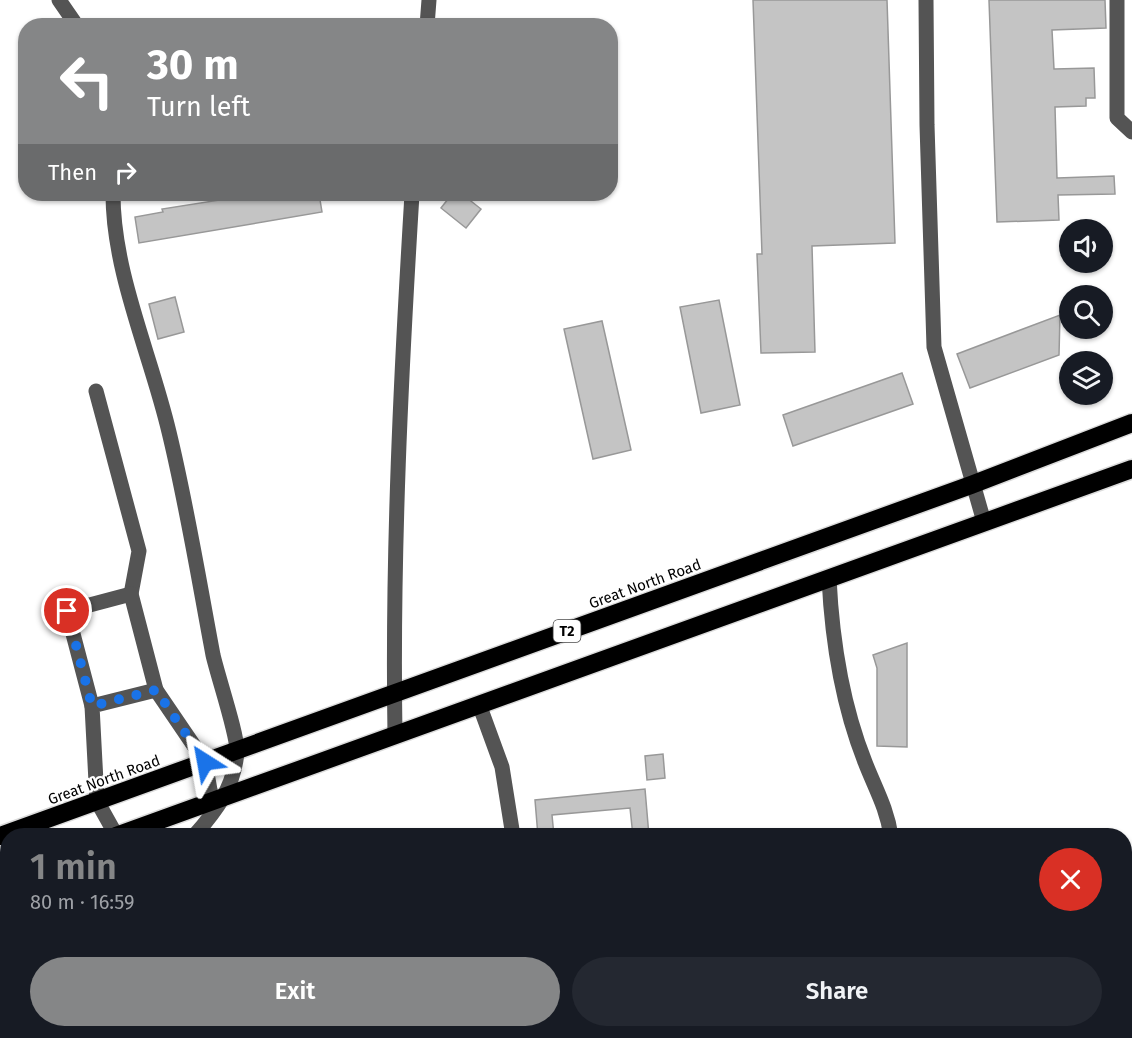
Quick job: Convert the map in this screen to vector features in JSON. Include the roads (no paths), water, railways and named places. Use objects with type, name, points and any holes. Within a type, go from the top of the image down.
[{"type":"highway","name":"Great North Road","points":[[22,828],[971,484],[1132,423]]},
{"type":"highway","points":[[136,828],[1132,469]]},
{"type":"street","points":[[59,0],[71,18]]},
{"type":"street","points":[[428,18],[429,0]]},
{"type":"street","points":[[926,0],[927,125],[934,347],[971,484],[984,522]]},
{"type":"street","points":[[1117,0],[1117,118],[1132,132]]},
{"type":"street","points":[[113,201],[125,274],[170,433],[217,671],[237,751],[218,799]]},
{"type":"street","points":[[395,735],[394,566],[399,420],[412,201]]},
{"type":"street","points":[[96,391],[139,551],[131,594],[156,690],[205,762],[218,799],[218,808],[201,828]]},
{"type":"street","points":[[830,578],[835,648],[843,683],[865,762],[889,817],[890,828]]},
{"type":"street","points":[[112,828],[97,801],[92,706],[67,611],[131,594]]},
{"type":"street","points":[[92,706],[156,690]]},
{"type":"street","points":[[479,704],[502,767],[512,828]]}]
